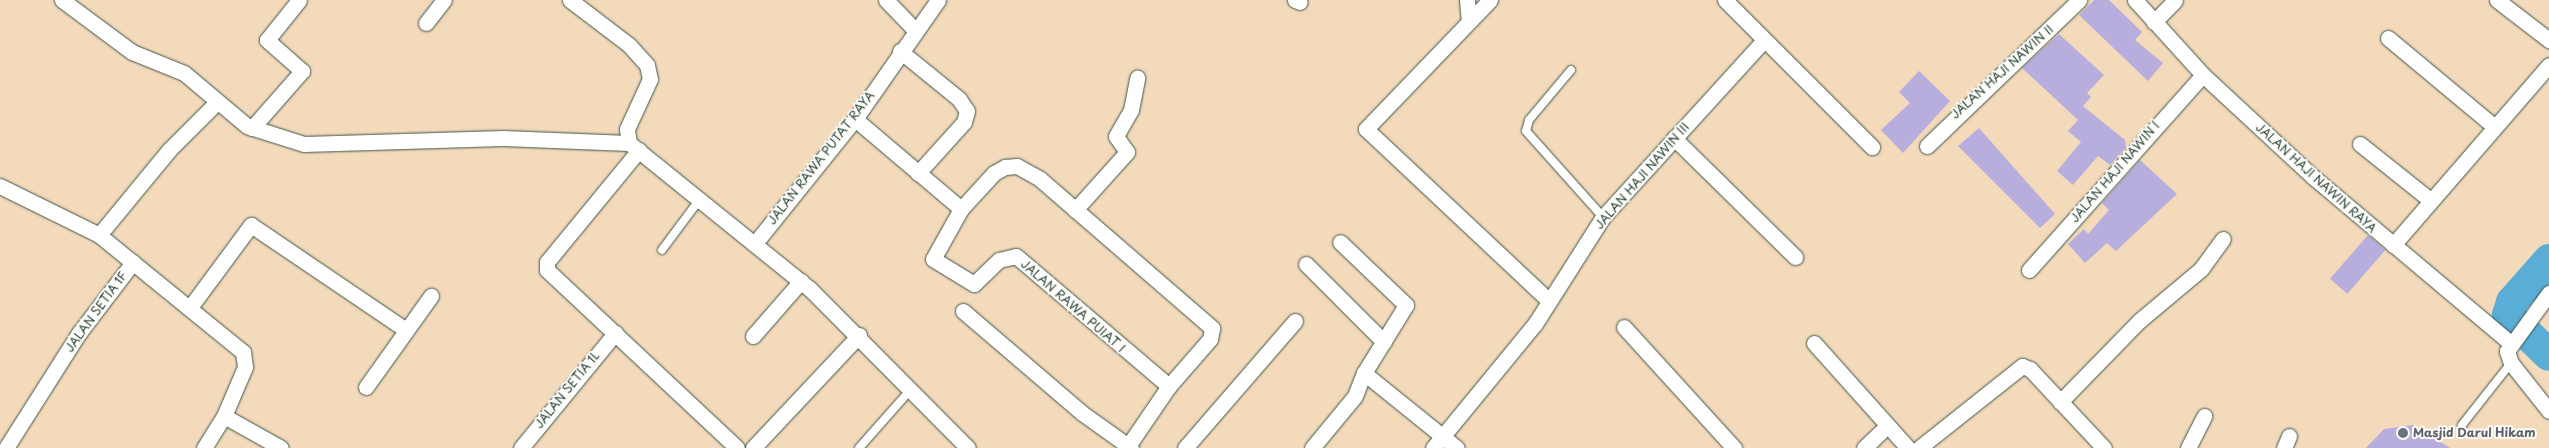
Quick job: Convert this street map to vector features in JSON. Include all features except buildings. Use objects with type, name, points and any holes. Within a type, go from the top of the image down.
[{"type":"street","points":[[62,0],[132,52],[184,72],[216,103],[252,128],[304,144],[503,138],[634,147]]},
{"type":"street","points":[[252,128],[302,71],[267,40],[299,0]]},
{"type":"street","points":[[426,23],[444,0]]},
{"type":"street","points":[[570,0],[629,45],[647,65],[650,79],[627,129],[634,147],[756,242],[800,281],[912,387],[968,448]]},
{"type":"street","points":[[886,0],[914,29]]},
{"type":"street","name":"JALAN RAWA PUTAT RAYA","points":[[756,242],[855,119],[914,29],[938,0]]},
{"type":"street","points":[[1467,0],[1469,21]]},
{"type":"street","points":[[1490,0],[1366,129],[1548,300]]},
{"type":"street","points":[[1725,0],[1872,147]]},
{"type":"street","name":"JALAN HAJI NAWIN II","points":[[1927,146],[2079,0]]},
{"type":"street","name":"JALAN HAJI NAWIN RAYA","points":[[2135,0],[2202,75],[2393,245],[2513,338]]},
{"type":"street","points":[[2154,22],[2175,0]]},
{"type":"street","points":[[2498,0],[2549,40]]},
{"type":"street","points":[[2388,38],[2495,128]]},
{"type":"street","name":"JALAN HAJI NAWIN III","points":[[1433,448],[1441,434],[1507,360],[1545,310],[1548,300],[1604,217],[1764,40]]},
{"type":"street","points":[[900,51],[959,99],[967,111],[964,122],[918,173]]},
{"type":"street","points":[[2393,245],[2430,199],[2549,65]]},
{"type":"street","name":"JALAN HAJI NAWIN I","points":[[2029,270],[2202,75]]},
{"type":"street","points":[[1075,210],[1127,152],[1116,136],[1131,110],[1138,78]]},
{"type":"street","points":[[99,236],[169,150],[216,103]]},
{"type":"street","points":[[855,119],[961,209]]},
{"type":"street","points":[[1674,138],[1795,257]]},
{"type":"street","points":[[2360,144],[2430,199]]},
{"type":"street","points":[[634,147],[547,262],[550,275],[615,333],[737,448]]},
{"type":"street","name":"JALAN RAWA PUIAT I","points":[[1017,166],[1040,179],[1212,328],[1210,339],[1169,386],[1016,256],[998,260],[974,284],[933,259],[961,209],[994,173],[1005,167],[1017,166]]},
{"type":"street","name":"JALAN SETIA 1F","points":[[0,186],[99,236],[133,262],[79,334],[6,448],[0,443]]},
{"type":"street","points":[[191,306],[251,225],[406,330]]},
{"type":"street","points":[[2060,402],[2139,320],[2201,269],[2222,239]]},
{"type":"street","points":[[1312,448],[1355,396],[1364,373],[1384,342],[1406,300],[1340,242]]},
{"type":"street","points":[[133,262],[191,306],[245,358],[224,416],[204,448]]},
{"type":"street","points":[[1306,264],[1384,342]]},
{"type":"street","points":[[753,336],[800,281]]},
{"type":"street","points":[[2549,293],[2513,338],[2511,363],[2549,411]]},
{"type":"street","points":[[366,386],[431,296]]},
{"type":"street","points":[[963,311],[1082,413],[1130,447],[1169,386]]},
{"type":"street","points":[[1185,448],[1294,321]]},
{"type":"street","points":[[1624,327],[1734,448]]},
{"type":"street","name":"JALAN SETIA 1L","points":[[521,448],[615,333]]},
{"type":"street","points":[[753,448],[859,335]]},
{"type":"street","points":[[1814,343],[1886,426],[1908,448]]},
{"type":"street","points":[[1919,448],[2022,366],[2030,368],[2104,448]]},
{"type":"street","points":[[1364,373],[1457,448]]},
{"type":"street","points":[[224,416],[281,448]]},
{"type":"street","points":[[2188,448],[2204,416]]},
{"type":"street","points":[[1864,448],[1886,426]]},
{"type":"lane","points":[[1571,70],[1529,120],[1526,131],[1604,217]]},
{"type":"lane","points":[[662,250],[700,198]]},
{"type":"lane","points":[[2462,425],[2511,363]]},
{"type":"lane","points":[[859,448],[912,387]]},
{"type":"waterway","points":[[2549,260],[2512,302],[2508,315],[2549,355]]},
{"type":"place","name":"Masjid Darul Hikam","points":[[2403,433]]}]
